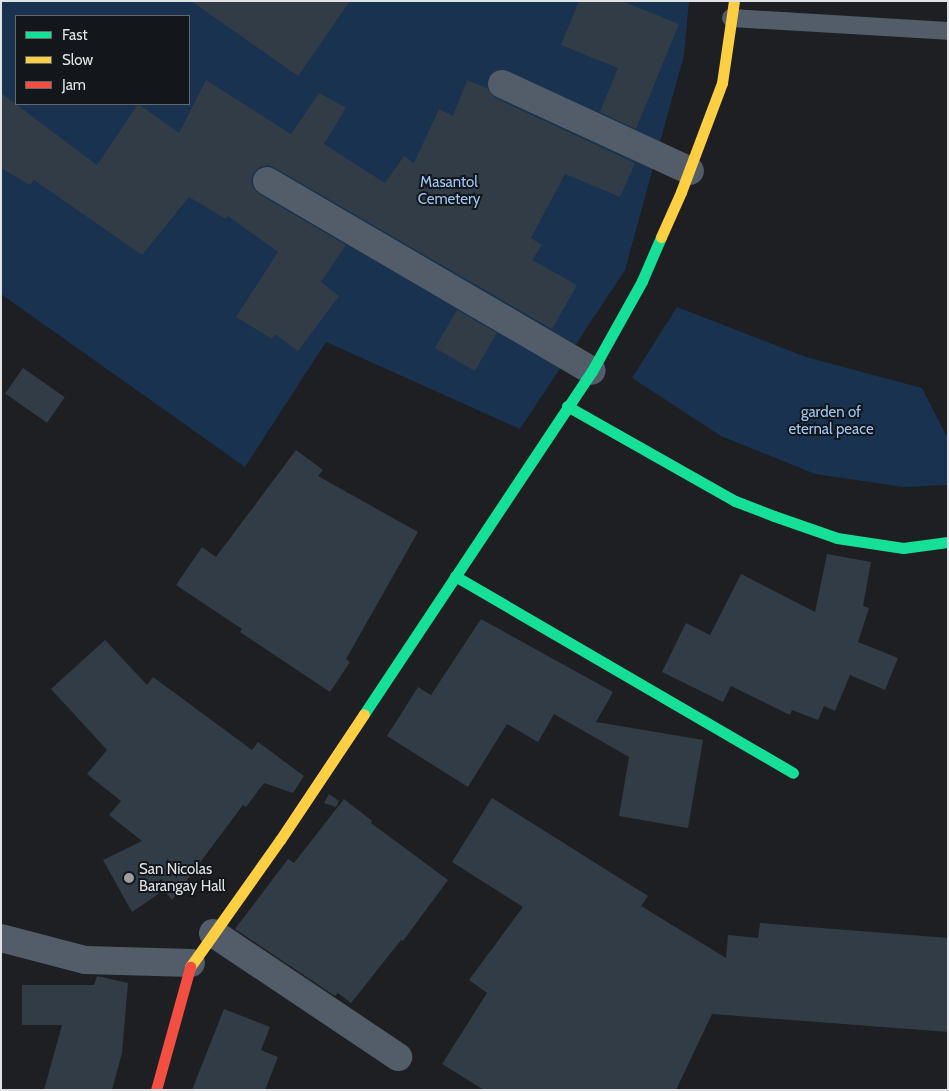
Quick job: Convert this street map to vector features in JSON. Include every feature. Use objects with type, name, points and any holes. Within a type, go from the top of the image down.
[{"type":"street","points":[[156,1090],[191,963],[280,840],[592,371],[642,281],[690,171],[722,83],[732,10]]},
{"type":"street","points":[[502,84],[690,171]]},
{"type":"street","points":[[267,181],[592,371]]},
{"type":"street","points":[[567,406],[735,501],[774,516],[837,538],[903,548],[948,542]]},
{"type":"street","points":[[455,576],[793,773]]},
{"type":"street","points":[[213,933],[398,1058]]},
{"type":"street","points":[[1,938],[85,960],[191,963]]},
{"type":"lane","points":[[732,10],[948,31]]},
{"type":"green space","name":"Masantol Cemetery","points":[[1,1],[689,1],[684,55],[625,270],[520,429],[326,342],[245,467],[1,294]]},
{"type":"green space","name":"garden of eternal peace","points":[[677,307],[806,357],[922,388],[948,439],[948,485],[904,487],[815,474],[721,436],[632,378]]},
{"type":"building","points":[[191,1],[350,1],[298,76]]},
{"type":"building","points":[[579,1],[622,1],[679,24],[636,129],[600,112],[618,68],[561,45]]},
{"type":"building","points":[[206,80],[291,134],[319,93],[346,108],[324,144],[385,183],[404,156],[414,163],[439,109],[453,116],[467,80],[487,88],[495,98],[635,163],[620,197],[565,174],[531,238],[542,245],[532,260],[577,285],[552,329],[275,168],[268,165],[260,167],[254,173],[251,180],[253,188],[259,194],[346,245],[321,282],[339,296],[298,351],[275,334],[272,339],[236,317],[278,252],[228,216],[226,219],[189,197],[142,255],[34,180],[30,185],[1,168],[1,93],[97,165],[137,105],[179,133]]},
{"type":"building","points":[[457,310],[497,333],[475,371],[435,348]]},
{"type":"building","points":[[23,368],[65,397],[47,423],[5,393]]},
{"type":"building","points":[[296,450],[323,470],[318,476],[418,532],[346,659],[350,662],[330,692],[240,632],[242,629],[176,585],[202,547],[216,557]]},
{"type":"building","points":[[827,554],[871,562],[863,606],[869,608],[858,642],[898,658],[885,690],[850,675],[835,711],[824,706],[818,720],[792,710],[790,715],[731,686],[723,702],[662,672],[686,623],[710,635],[741,574],[815,612]]},
{"type":"building","points":[[481,619],[613,692],[596,722],[703,740],[688,828],[619,816],[629,757],[554,714],[538,742],[507,724],[468,787],[387,736],[418,687],[431,695]]},
{"type":"building","points":[[105,640],[147,685],[153,677],[252,750],[258,742],[304,776],[293,793],[264,783],[246,807],[243,805],[172,900],[164,890],[132,912],[103,860],[142,841],[109,815],[121,801],[87,774],[107,750],[51,689]]},
{"type":"building","points":[[329,794],[339,801],[336,807],[324,803]]},
{"type":"building","points":[[492,798],[648,896],[641,906],[726,958],[728,935],[758,938],[760,923],[948,938],[948,1032],[712,1014],[676,1090],[484,1090],[442,1064],[487,993],[469,980],[523,907],[452,862]]},
{"type":"building","points":[[344,799],[372,821],[371,823],[448,880],[403,941],[401,940],[351,1003],[338,993],[335,996],[235,929],[288,859],[294,863]]},
{"type":"building","points":[[97,976],[128,983],[122,1053],[112,1090],[44,1090],[62,1025],[22,1025],[22,985],[94,985]]},
{"type":"building","points":[[224,1009],[270,1027],[261,1050],[278,1057],[265,1090],[192,1090]]},
{"type":"traffic: fast","points":[[364,714],[592,371],[642,281],[661,237]]},
{"type":"traffic: fast","points":[[567,406],[735,501],[774,516],[837,538],[903,548],[948,542]]},
{"type":"traffic: fast","points":[[455,576],[793,773]]},
{"type":"traffic: slow","points":[[661,237],[681,192],[722,83],[734,1]]},
{"type":"traffic: slow","points":[[190,967],[280,840],[364,714]]},
{"type":"traffic: jam","points":[[156,1090],[190,967]]},
{"type":"place","name":"San Nicolas Barangay Hall","points":[[129,878]]}]
